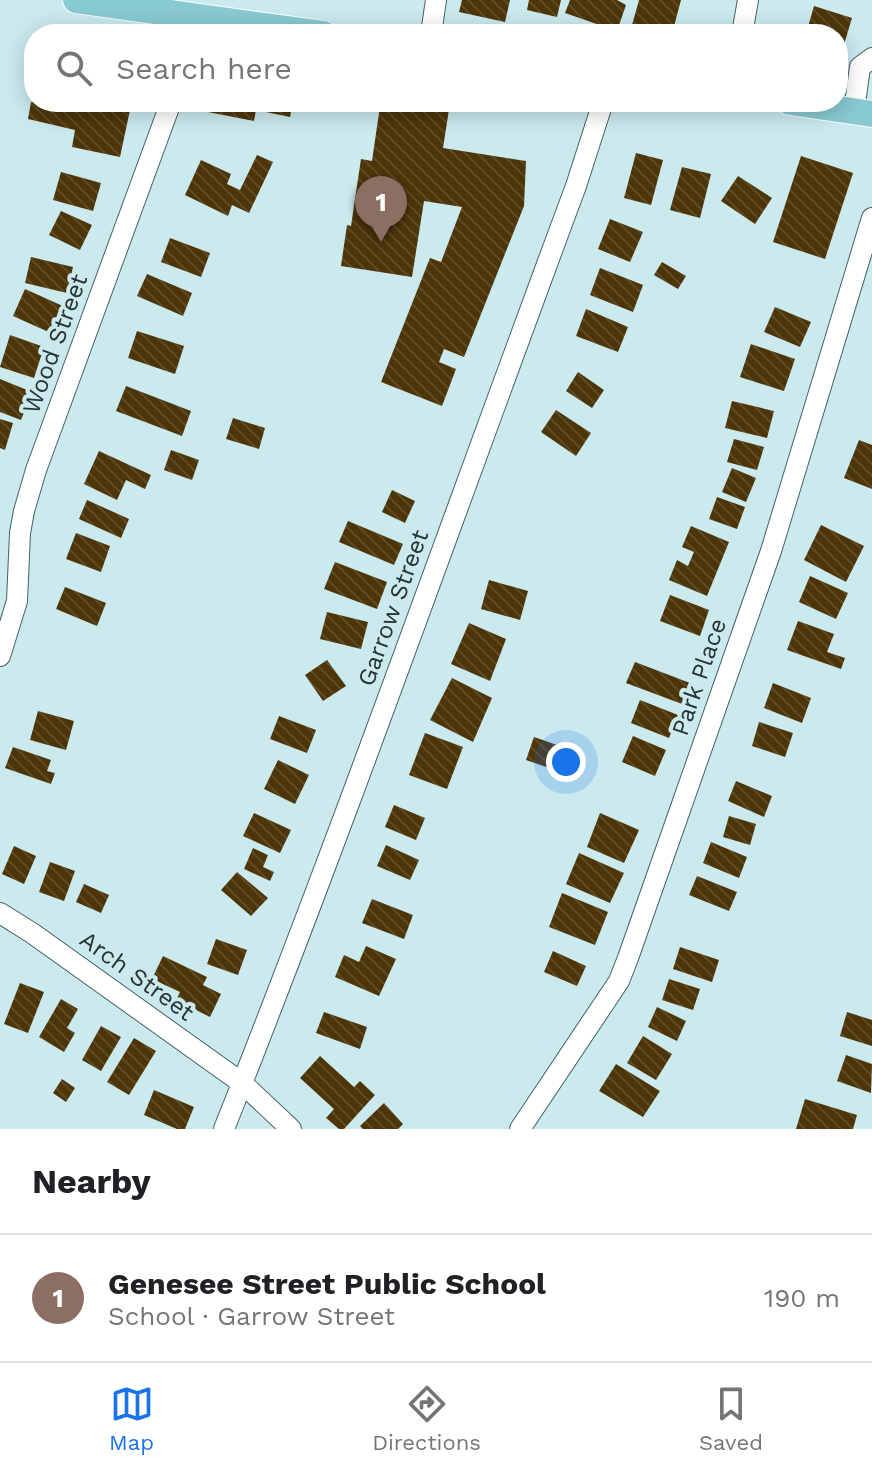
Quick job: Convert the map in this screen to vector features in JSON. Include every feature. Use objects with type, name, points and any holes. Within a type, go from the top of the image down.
[{"type":"main road","points":[[76,0],[187,24]]},
{"type":"street","points":[[432,24],[436,0]]},
{"type":"street","points":[[744,24],[748,0]]},
{"type":"street","points":[[863,112],[860,67],[872,58]]},
{"type":"street","name":"Wood Street","points":[[0,656],[17,601],[20,533],[36,470],[167,112]]},
{"type":"street","name":"Garrow Street","points":[[224,1129],[270,1016],[504,384],[600,112]]},
{"type":"street","name":"Park Place","points":[[520,1129],[619,981],[628,958],[771,551],[872,218]]},
{"type":"street","name":"Arch Street","points":[[0,913],[242,1083],[291,1129]]},
{"type":"building","points":[[462,0],[510,0],[505,22],[459,12]]},
{"type":"building","points":[[529,0],[561,0],[557,17],[527,10]]},
{"type":"building","points":[[570,0],[617,0],[626,5],[619,24],[597,24],[565,13]]},
{"type":"building","points":[[639,0],[681,0],[675,24],[632,24]]},
{"type":"building","points":[[814,6],[852,18],[848,31],[848,24],[809,24]]},
{"type":"building","points":[[29,112],[130,112],[120,157],[72,147],[75,130],[28,119]]},
{"type":"building","points":[[208,112],[256,112],[254,121]]},
{"type":"building","points":[[266,112],[291,112],[290,117]]},
{"type":"building","points":[[379,112],[449,112],[443,148],[526,161],[524,206],[464,357],[444,349],[439,362],[456,369],[442,406],[381,382],[430,258],[441,262],[462,207],[424,201],[412,277],[341,266],[347,225],[351,226],[361,159],[372,161]]},
{"type":"building","points":[[636,153],[663,160],[651,205],[624,198]]},
{"type":"building","points":[[257,155],[273,162],[249,213],[232,205],[228,216],[185,195],[201,160],[231,174],[227,184],[240,190]]},
{"type":"building","points":[[801,156],[853,173],[825,259],[773,242]]},
{"type":"building","points":[[682,167],[711,174],[700,218],[670,210]]},
{"type":"building","points":[[61,172],[101,183],[93,211],[53,200]]},
{"type":"building","points":[[738,176],[772,198],[755,224],[721,201]]},
{"type":"building","points":[[61,211],[92,225],[80,250],[49,235]]},
{"type":"building","points":[[610,219],[643,232],[630,262],[598,249]]},
{"type":"building","points":[[170,238],[210,253],[201,277],[161,262]]},
{"type":"building","points":[[31,257],[73,267],[67,293],[25,283]]},
{"type":"building","points":[[662,262],[686,276],[678,289],[654,275]]},
{"type":"building","points":[[600,268],[643,285],[633,312],[590,295]]},
{"type":"building","points":[[147,274],[192,293],[183,316],[137,296]]},
{"type":"building","points":[[25,289],[65,307],[53,334],[13,316]]},
{"type":"building","points":[[775,307],[811,322],[800,347],[764,332]]},
{"type":"building","points":[[586,309],[628,327],[618,352],[576,336]]},
{"type":"building","points":[[137,331],[184,346],[175,374],[128,358]]},
{"type":"building","points":[[10,335],[44,347],[34,378],[0,367]]},
{"type":"building","points":[[751,344],[795,359],[784,391],[740,377]]},
{"type":"building","points":[[578,372],[604,390],[592,408],[566,391]]},
{"type":"building","points":[[0,379],[32,392],[21,420],[0,412]]},
{"type":"building","points":[[126,386],[191,411],[182,436],[116,411]]},
{"type":"building","points":[[732,401],[774,411],[767,438],[725,428]]},
{"type":"building","points":[[556,410],[591,433],[576,456],[541,432]]},
{"type":"building","points":[[233,418],[265,428],[259,449],[226,439]]},
{"type":"building","points":[[0,419],[13,423],[5,450],[0,448]]},
{"type":"building","points":[[734,439],[764,447],[757,470],[727,462]]},
{"type":"building","points":[[859,440],[872,445],[872,489],[844,478]]},
{"type":"building","points":[[171,450],[199,460],[192,480],[164,470]]},
{"type":"building","points":[[99,451],[151,475],[145,489],[126,480],[117,500],[84,484]]},
{"type":"building","points":[[732,468],[756,478],[746,502],[722,492]]},
{"type":"building","points":[[392,490],[415,501],[405,523],[382,512]]},
{"type":"building","points":[[717,497],[745,507],[737,529],[709,519]]},
{"type":"building","points":[[87,500],[129,519],[121,538],[79,519]]},
{"type":"building","points":[[348,521],[403,544],[394,565],[339,542]]},
{"type":"building","points":[[821,525],[864,546],[846,582],[804,560]]},
{"type":"building","points":[[691,526],[729,542],[707,596],[669,580],[677,560],[688,566],[694,552],[682,547]]},
{"type":"building","points":[[76,533],[110,546],[101,572],[66,559]]},
{"type":"building","points":[[335,562],[387,582],[377,609],[324,589]]},
{"type":"building","points":[[810,576],[848,593],[836,619],[799,602]]},
{"type":"building","points":[[489,580],[528,591],[520,620],[481,609]]},
{"type":"building","points":[[65,587],[106,603],[97,626],[56,609]]},
{"type":"building","points":[[670,595],[709,610],[700,636],[660,621]]},
{"type":"building","points":[[327,612],[368,622],[361,649],[320,639]]},
{"type":"building","points":[[798,621],[834,634],[827,652],[845,658],[841,669],[787,650]]},
{"type":"building","points":[[469,623],[506,639],[490,681],[451,664]]},
{"type":"building","points":[[327,660],[346,686],[323,701],[305,675]]},
{"type":"building","points":[[635,662],[690,683],[682,704],[626,683]]},
{"type":"building","points":[[452,678],[492,698],[473,742],[430,720]]},
{"type":"building","points":[[773,683],[811,698],[802,723],[764,708]]},
{"type":"building","points":[[640,700],[678,715],[669,738],[631,723]]},
{"type":"building","points":[[38,711],[74,721],[66,750],[30,740]]},
{"type":"building","points":[[279,716],[316,730],[307,753],[270,739]]},
{"type":"building","points":[[759,722],[793,733],[785,757],[752,746]]},
{"type":"building","points":[[425,733],[463,747],[447,789],[409,775]]},
{"type":"building","points":[[633,736],[666,750],[655,776],[622,762]]},
{"type":"building","points":[[534,737],[563,747],[555,770],[526,760]]},
{"type":"building","points":[[13,747],[51,760],[47,771],[55,773],[51,784],[5,768]]},
{"type":"building","points":[[278,760],[309,775],[295,804],[264,789]]},
{"type":"building","points":[[736,781],[772,796],[764,817],[728,801]]},
{"type":"building","points":[[394,805],[425,818],[416,840],[385,827]]},
{"type":"building","points":[[254,813],[291,830],[280,853],[243,836]]},
{"type":"building","points":[[600,813],[639,830],[624,863],[587,847]]},
{"type":"building","points":[[729,816],[756,824],[750,845],[723,837]]},
{"type":"building","points":[[711,842],[747,857],[739,878],[703,863]]},
{"type":"building","points":[[386,845],[419,860],[410,880],[377,866]]},
{"type":"building","points":[[14,846],[36,856],[24,884],[2,874]]},
{"type":"building","points":[[253,848],[268,855],[263,867],[274,872],[270,881],[244,869]]},
{"type":"building","points":[[579,853],[624,873],[610,903],[566,884]]},
{"type":"building","points":[[50,862],[75,871],[64,901],[39,892]]},
{"type":"building","points":[[237,872],[268,898],[251,916],[221,890]]},
{"type":"building","points":[[697,876],[737,892],[729,911],[689,895]]},
{"type":"building","points":[[84,884],[109,895],[101,913],[76,902]]},
{"type":"building","points":[[562,893],[608,912],[595,945],[549,927]]},
{"type":"building","points":[[372,899],[413,915],[404,939],[362,923]]},
{"type":"building","points":[[216,939],[247,950],[238,975],[207,964]]},
{"type":"building","points":[[366,946],[396,959],[379,996],[335,977],[344,955],[359,962]]},
{"type":"building","points":[[680,947],[719,960],[712,982],[673,969]]},
{"type":"building","points":[[553,951],[586,966],[577,986],[544,972]]},
{"type":"building","points":[[163,956],[207,977],[203,985],[221,994],[210,1017],[176,1000],[180,992],[152,979]]},
{"type":"building","points":[[669,979],[700,989],[693,1010],[662,1000]]},
{"type":"building","points":[[20,983],[44,992],[28,1033],[4,1024]]},
{"type":"building","points":[[61,999],[78,1009],[67,1028],[75,1033],[64,1052],[39,1037]]},
{"type":"building","points":[[657,1007],[686,1021],[677,1041],[648,1027]]},
{"type":"building","points":[[324,1012],[367,1027],[360,1049],[316,1033]]},
{"type":"building","points":[[847,1012],[872,1020],[872,1046],[840,1036]]},
{"type":"building","points":[[101,1026],[121,1037],[101,1071],[82,1060]]},
{"type":"building","points":[[643,1036],[672,1054],[656,1080],[627,1063]]},
{"type":"building","points":[[134,1038],[156,1051],[129,1095],[107,1082]]},
{"type":"building","points":[[846,1055],[872,1064],[871,1093],[837,1081]]},
{"type":"building","points":[[320,1056],[354,1087],[360,1081],[375,1095],[344,1129],[339,1129],[326,1118],[334,1109],[300,1078]]},
{"type":"building","points":[[616,1064],[660,1091],[643,1117],[599,1091]]},
{"type":"building","points":[[62,1079],[75,1088],[66,1102],[53,1093]]},
{"type":"building","points":[[154,1090],[194,1107],[185,1129],[177,1129],[144,1115]]},
{"type":"building","points":[[805,1099],[857,1115],[853,1129],[796,1129]]},
{"type":"building","points":[[384,1103],[403,1124],[398,1129],[363,1129],[360,1126]]},
{"type":"place","name":"Genesee Street Public School","points":[[381,242]]}]
